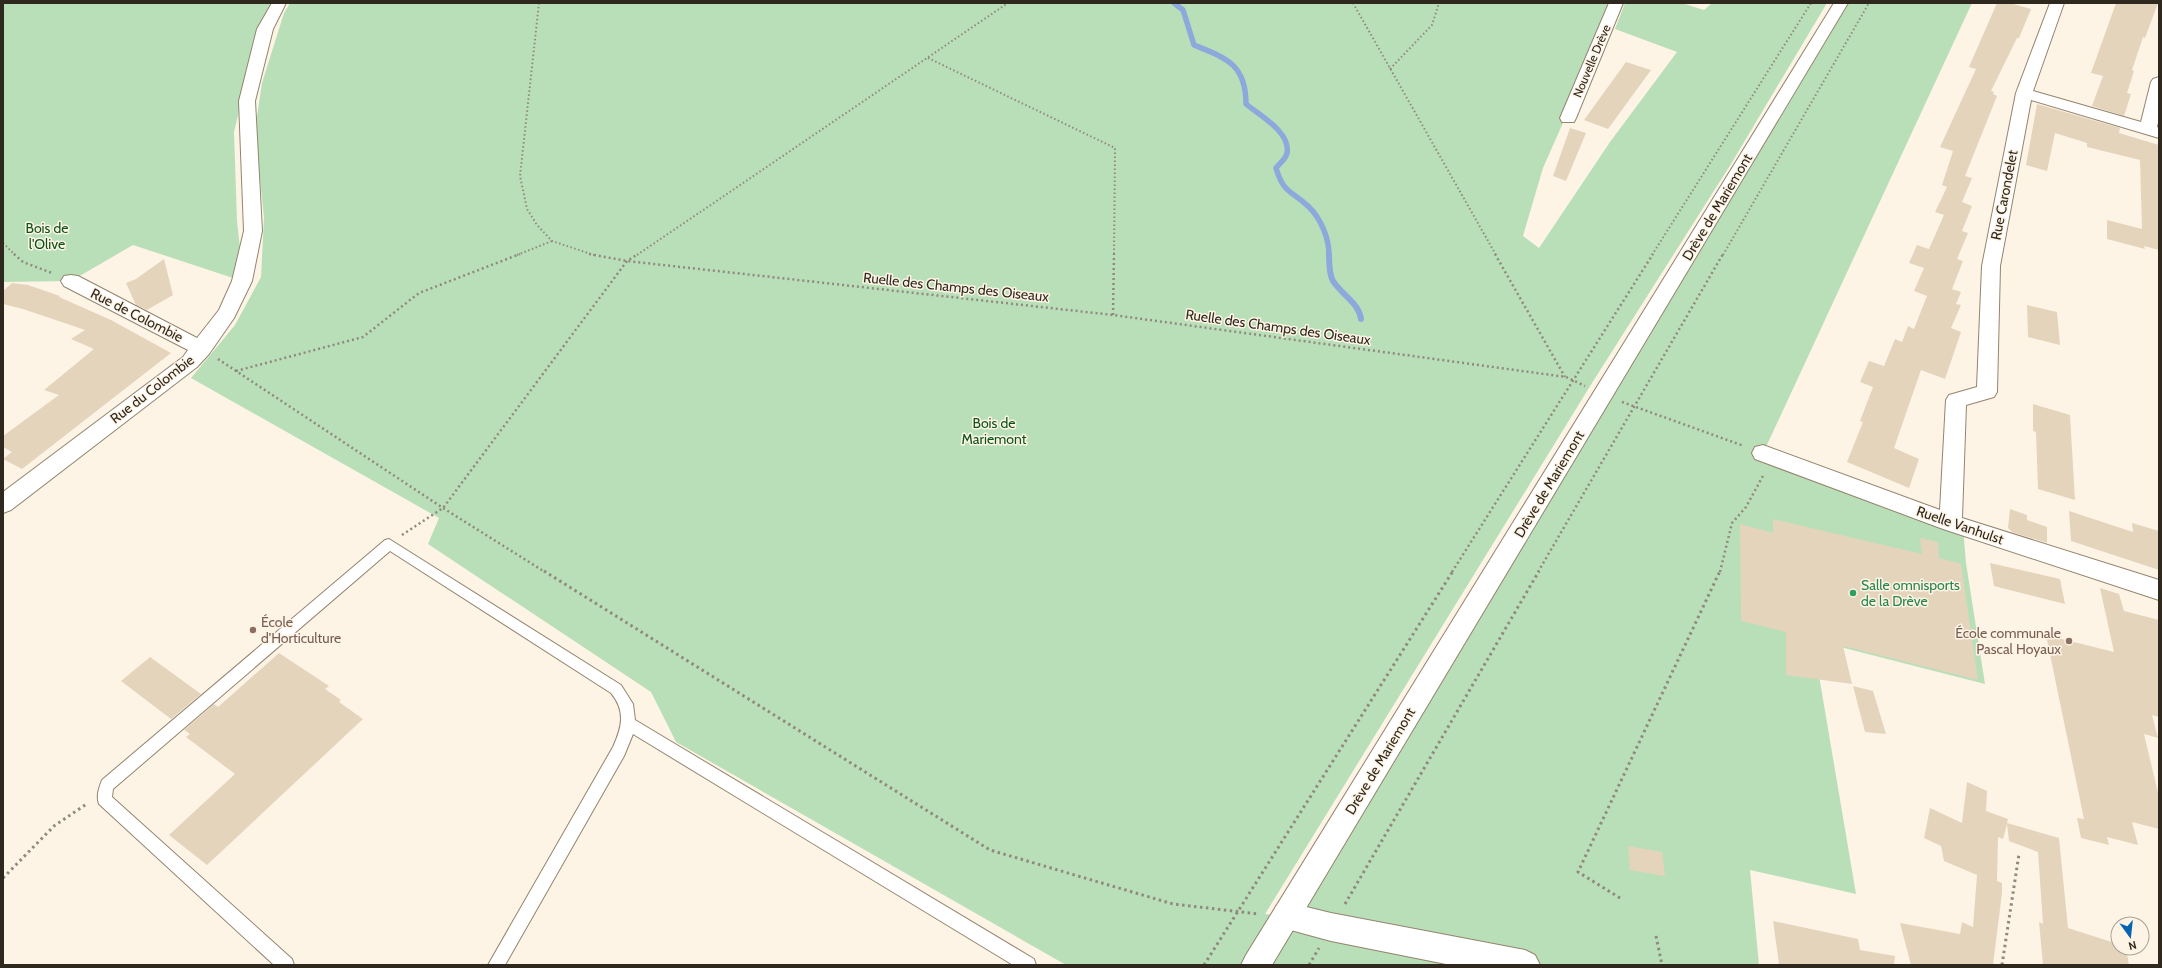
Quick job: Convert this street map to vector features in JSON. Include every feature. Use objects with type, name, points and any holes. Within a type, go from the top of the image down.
[{"type":"street","name":"Rue du Colombie","points":[[3,504],[190,362],[227,313],[242,281],[253,231],[247,101],[265,29],[279,3]]},
{"type":"street","name":"Nouvelle Drève","points":[[1568,118],[1616,3]]},
{"type":"street","name":"Drève de Mariemont","points":[[1256,965],[1841,3]]},
{"type":"street","name":"Rue Carondelet","points":[[1951,523],[1956,400],[1988,392],[1991,266],[2024,93],[2057,3]]},
{"type":"street","points":[[2024,93],[2154,131],[2159,82]]},
{"type":"street","name":"Rue de Colombie","points":[[71,281],[202,348]]},
{"type":"street","name":"Ruelle Vanhulst","points":[[1768,455],[1951,523],[2159,590]]},
{"type":"street","points":[[1286,916],[1331,927],[1525,965]]},
{"type":"lane","points":[[286,965],[104,799],[107,785],[389,544],[616,689],[626,698],[629,724],[619,751],[496,965]]},
{"type":"lane","points":[[629,724],[1028,965]]},
{"type":"path","name":"Ruelle des Champs des Oiseaux","points":[[539,3],[520,176],[527,209],[537,225],[552,241],[586,253],[626,261],[1113,314],[1566,377],[1603,395],[1768,455]]},
{"type":"path","points":[[389,544],[444,508],[626,261],[1008,3]]},
{"type":"path","points":[[1353,3],[1566,377]]},
{"type":"path","points":[[1390,69],[1432,25],[1439,3]]},
{"type":"path","points":[[1204,965],[1811,3]]},
{"type":"path","points":[[1309,965],[1869,3]]},
{"type":"path","points":[[928,58],[1115,148],[1113,314]]},
{"type":"path","points":[[236,371],[363,337],[419,293],[552,241]]},
{"type":"path","points":[[3,243],[23,262],[71,281]]},
{"type":"path","points":[[202,348],[444,508],[990,850],[1172,904],[1237,913]]},
{"type":"path","points":[[1620,898],[1578,872],[1719,574],[1732,523],[1746,507],[1768,455]]},
{"type":"path","points":[[3,878],[63,819],[78,807],[104,799]]},
{"type":"path","points":[[2002,965],[2019,854]]},
{"type":"path","points":[[1656,936],[1662,965]]},
{"type":"green space","name":"Bois de l'Olive","points":[[3,3],[274,3],[252,58],[234,132],[237,221],[240,248],[236,279],[133,245],[71,281],[3,282]]},
{"type":"green space","name":"Bois de Mariemont","points":[[290,3],[1613,3],[1597,46],[1543,168],[1523,236],[1539,248],[1610,142],[1677,52],[1615,29],[1625,3],[1682,3],[1704,10],[1712,3],[1827,3],[1731,164],[1592,383],[1265,914],[1286,916],[1841,3],[1972,3],[1766,447],[1963,527],[1966,563],[1985,684],[1813,640],[1856,894],[1750,870],[1759,965],[1066,965],[676,742],[651,692],[428,544],[439,518],[191,378],[235,325],[261,277],[264,218],[255,130],[262,83],[284,13]]},
{"type":"building","points":[[1997,3],[2010,3],[2031,9],[2019,38],[2017,38],[1991,91],[1997,96],[1965,176],[1972,178],[1962,202],[1972,206],[1962,231],[1968,233],[1957,259],[1963,261],[1952,289],[1961,292],[1956,304],[1961,305],[1951,328],[1961,332],[1945,379],[1921,370],[1894,448],[1919,459],[1909,488],[1847,462],[1863,422],[1860,421],[1873,387],[1860,382],[1869,361],[1884,366],[1895,339],[1902,342],[1908,326],[1914,329],[1927,296],[1914,291],[1924,268],[1909,263],[1917,245],[1929,249],[1944,215],[1935,212],[1947,187],[1942,185],[1953,151],[1940,147],[1976,69],[1969,67]]},
{"type":"building","points":[[2116,3],[2158,3],[2145,38],[2143,37],[2132,70],[2134,71],[2127,93],[2131,94],[2124,116],[2092,106],[2103,76],[2091,73]]},
{"type":"building","points":[[1626,62],[1651,70],[1608,129],[1584,120]]},
{"type":"building","points":[[2037,104],[2120,128],[2119,133],[2159,145],[2159,250],[2144,246],[2145,249],[2107,239],[2107,220],[2142,229],[2140,160],[2087,147],[2087,143],[2055,133],[2047,171],[2026,165]]},
{"type":"building","points":[[1570,128],[1586,133],[1566,181],[1553,176]]},
{"type":"building","points":[[164,259],[173,295],[147,310],[136,305],[126,283],[136,279]]},
{"type":"building","points":[[12,283],[28,285],[60,296],[59,297],[111,320],[171,353],[22,469],[3,459],[12,452],[3,447],[3,436],[59,395],[44,390],[94,349],[71,339],[85,330],[23,309],[3,304],[3,291]]},
{"type":"building","points":[[2027,305],[2057,312],[2060,345],[2028,337]]},
{"type":"building","points":[[2033,404],[2070,415],[2075,500],[2038,489],[2036,432],[2033,431]]},
{"type":"building","points":[[2010,509],[2027,515],[2027,520],[2047,527],[2047,543],[2012,532],[2008,528]]},
{"type":"building","points":[[2069,511],[2133,532],[2132,523],[2159,531],[2159,570],[2071,541]]},
{"type":"building","name":"Salle omnisports de la Drève","points":[[1773,519],[1922,554],[1920,538],[1938,542],[1939,558],[1961,564],[1978,680],[1843,646],[1852,684],[1786,675],[1786,632],[1741,621],[1740,524],[1773,533]]},
{"type":"building","points":[[1990,563],[2060,579],[2065,604],[1994,586]]},
{"type":"building","points":[[2100,588],[2119,594],[2124,611],[2159,620],[2159,717],[2152,715],[2158,738],[2144,734],[2159,797],[2159,829],[2132,822],[2138,845],[2107,837],[2109,845],[2081,838],[2077,818],[2084,819],[2046,635],[2114,652]]},
{"type":"building","points":[[279,653],[329,686],[325,689],[341,700],[339,702],[363,719],[207,865],[169,835],[235,774],[186,737],[190,734],[184,730],[214,704],[218,707]]},
{"type":"building","points":[[150,657],[201,694],[171,719],[121,681]]},
{"type":"building","points":[[1853,686],[1873,691],[1886,734],[1865,732]]},
{"type":"building","points":[[1967,782],[1987,791],[1986,811],[2008,819],[2007,823],[2059,838],[2068,928],[2110,941],[2110,956],[2127,956],[2129,965],[2043,965],[2039,922],[2043,924],[2038,852],[2009,841],[2007,824],[2003,839],[1998,837],[1997,881],[2002,883],[2002,893],[1993,965],[1911,965],[1900,923],[1960,934],[1962,922],[1973,927],[1977,875],[1944,861],[1941,846],[1924,838],[1930,808],[1962,823]]},
{"type":"building","points":[[1628,846],[1662,852],[1665,876],[1630,870]]},
{"type":"building","points":[[1773,921],[1858,939],[1860,950],[1895,956],[1894,965],[1779,964]]},
{"type":"waterway","points":[[1174,3],[1183,10],[1194,45],[1216,54],[1232,64],[1238,71],[1242,80],[1246,104],[1273,125],[1284,138],[1287,145],[1287,153],[1276,168],[1279,177],[1285,188],[1309,207],[1321,223],[1328,242],[1329,265],[1333,281],[1357,308],[1361,319]]},
{"type":"place","name":"Salle omnisports de la Drève","points":[[1853,593]]},
{"type":"place","name":"École d'Horticulture","points":[[253,630]]},
{"type":"place","name":"École communale Pascal Hoyaux","points":[[2069,641]]}]
